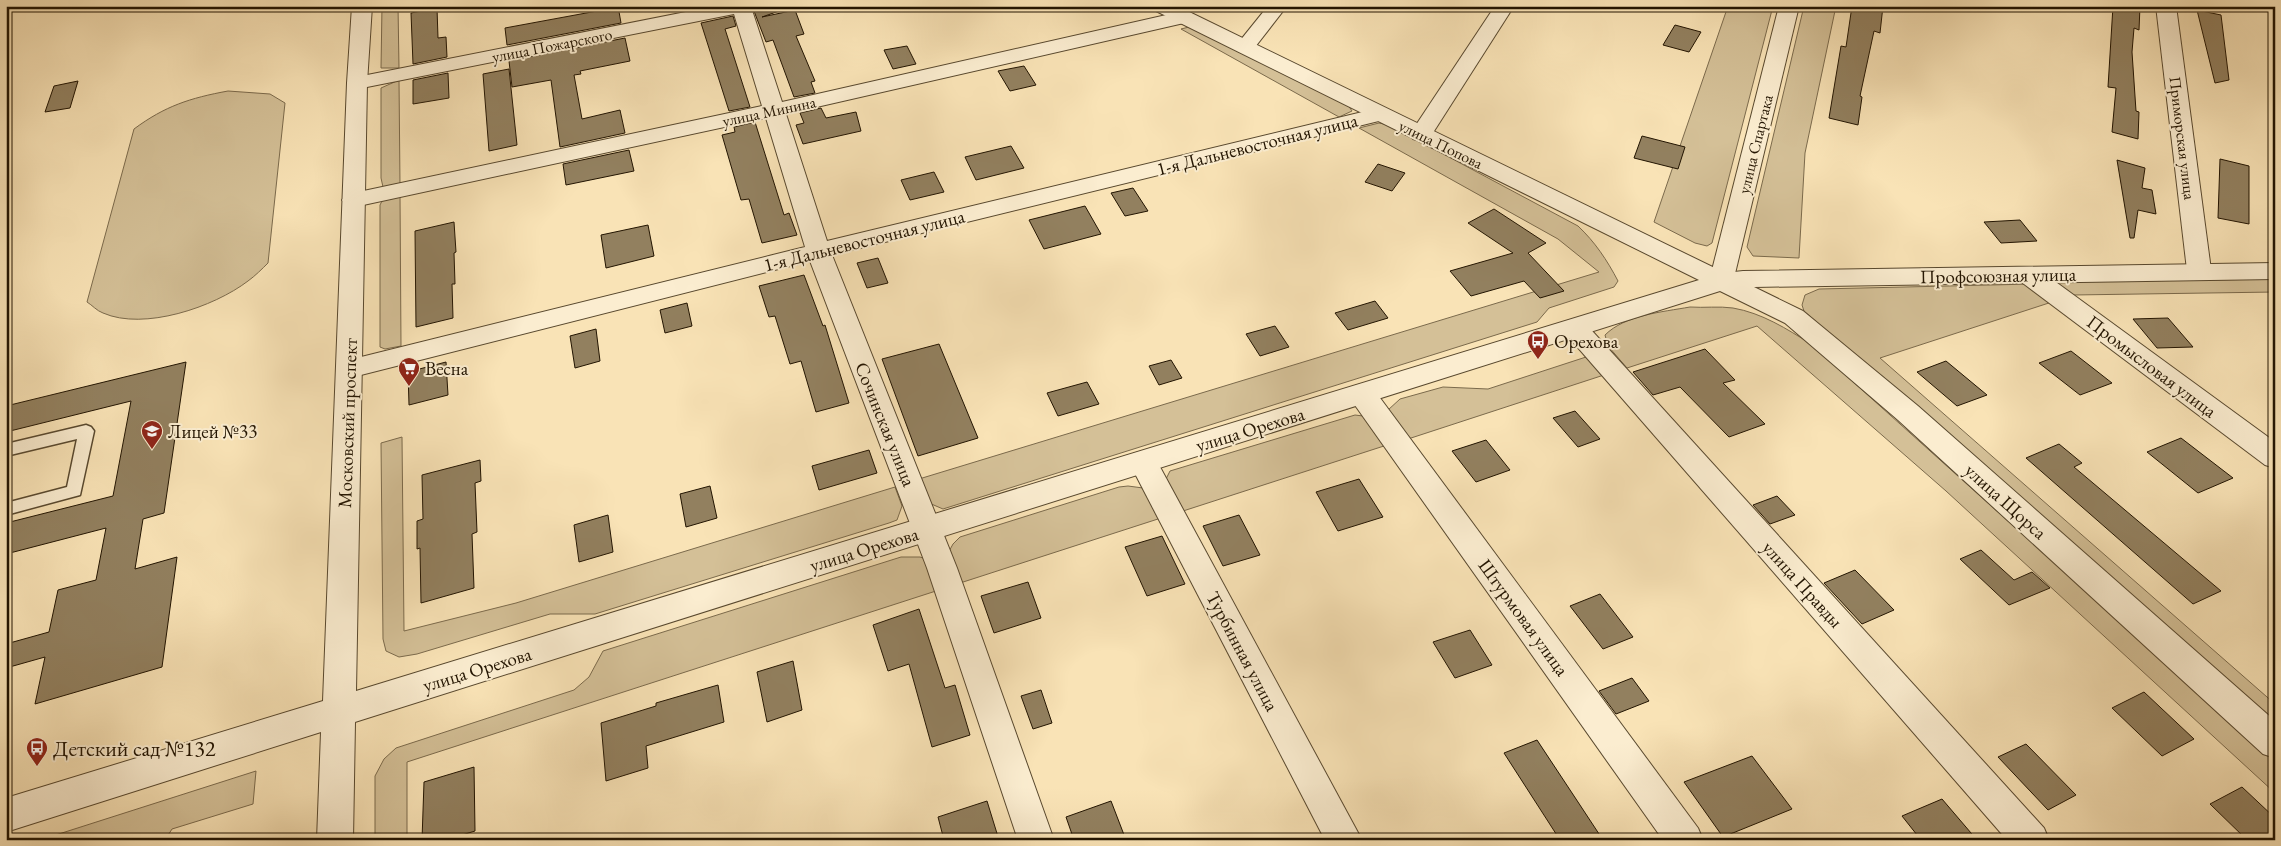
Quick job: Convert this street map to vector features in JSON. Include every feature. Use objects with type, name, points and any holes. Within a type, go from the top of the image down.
[{"type":"street","name":"Московский проспект","points":[[335,840],[357,83],[362,6]]},
{"type":"street","name":"улица Попова","points":[[1161,6],[1721,282]]},
{"type":"street","points":[[1245,47],[1278,6]]},
{"type":"street","points":[[1421,134],[1505,6]]},
{"type":"street","name":"улица Спартака","points":[[1721,282],[1789,6]]},
{"type":"street","name":"Приморская улица","points":[[2166,6],[2200,270]]},
{"type":"street","name":"улица Пожарского","points":[[357,83],[743,7]]},
{"type":"street","name":"Сочинская улица","points":[[743,7],[818,251],[927,529],[1036,840]]},
{"type":"street","name":"улица Минина","points":[[354,200],[775,110],[1184,18]]},
{"type":"street","name":"1-я Дальневосточная улица","points":[[349,369],[818,251],[1379,114]]},
{"type":"street","name":"Профсоюзная улица","points":[[1721,282],[1743,279],[2275,270]]},
{"type":"street","name":"Промысловая улица","points":[[2030,274],[2275,457]]},
{"type":"street","name":"улица Орехова","points":[[6,815],[1721,282]]},
{"type":"street","name":"улица Щорса","points":[[1721,282],[1794,317],[1908,413],[2275,742]]},
{"type":"street","name":"улица Правды","points":[[1575,328],[2031,840]]},
{"type":"street","name":"Штурмовая улица","points":[[1362,394],[1685,840]]},
{"type":"street","name":"Турбинная улица","points":[[1143,462],[1344,840]]},
{"type":"lane","points":[[6,450],[86,431],[74,491],[6,509]]},
{"type":"shaded area","points":[[382,6],[398,6],[399,68],[381,68]]},
{"type":"shaded area","points":[[1728,6],[1773,6],[1712,243],[1707,246],[1695,243],[1654,222]]},
{"type":"shaded area","points":[[1804,6],[1836,6],[1805,153],[1799,258],[1753,256],[1747,247]]},
{"type":"shaded area","points":[[1189,27],[1348,105],[1352,111],[1339,117],[1181,29]]},
{"type":"shaded area","points":[[399,80],[400,185],[383,187],[381,178],[381,88]]},
{"type":"shaded area","points":[[228,91],[270,94],[285,103],[268,263],[251,279],[234,291],[217,300],[178,314],[138,319],[120,318],[99,311],[87,302],[134,129],[156,114],[178,104]]},
{"type":"shaded area","points":[[1379,123],[1389,125],[1578,226],[1610,266],[1618,281],[1614,287],[1549,308],[1537,322],[943,509],[929,503],[919,479],[1599,272],[1558,239],[1359,128]]},
{"type":"shaded area","points":[[400,194],[401,346],[385,349],[380,347],[380,205],[382,201]]},
{"type":"shaded area","points":[[2275,279],[2275,292],[2073,295],[2055,282]]},
{"type":"shaded area","points":[[2033,284],[2055,301],[1880,358],[2275,704],[2275,725],[1804,311],[1802,305],[1805,295],[1819,289]]},
{"type":"shaded area","points":[[1690,307],[1728,307],[1744,310],[1774,322],[1811,344],[2275,761],[2275,793],[1946,491],[1757,326],[1627,368],[1608,346],[1605,335],[1623,323],[1644,315]]},
{"type":"shaded area","points":[[1586,357],[1607,374],[1408,439],[1388,410],[1400,399],[1443,387],[1488,389]]},
{"type":"shaded area","points":[[1355,415],[1363,416],[1387,445],[1180,512],[1164,483],[1170,471]]},
{"type":"shaded area","points":[[402,437],[404,631],[516,603],[895,487],[902,506],[897,520],[889,523],[595,614],[550,614],[417,654],[399,657],[386,651],[383,639],[381,443]]},
{"type":"shaded area","points":[[1119,487],[1143,488],[1161,518],[957,584],[947,555],[953,544],[960,537]]},
{"type":"shaded area","points":[[901,557],[920,557],[926,559],[939,590],[407,762],[407,840],[375,840],[375,776],[384,759],[396,748],[574,690],[589,677],[603,651]]},
{"type":"shaded area","points":[[256,771],[253,804],[172,829],[165,840],[40,840]]},
{"type":"building","points":[[596,6],[618,6],[621,23],[507,45],[505,28],[597,11]]},
{"type":"building","points":[[758,6],[782,6],[782,10],[762,17],[795,10],[804,34],[796,36],[815,81],[811,82],[815,93],[794,97],[773,40],[766,42],[754,11]]},
{"type":"building","points":[[1852,6],[1883,6],[1880,33],[1874,31],[1860,96],[1862,97],[1858,125],[1829,118],[1841,46],[1846,47]]},
{"type":"building","points":[[2113,6],[2140,6],[2139,30],[2134,28],[2132,52],[2136,111],[2139,112],[2138,139],[2112,132],[2116,88],[2108,87]]},
{"type":"building","points":[[437,8],[438,38],[446,37],[447,57],[413,64],[411,13]]},
{"type":"building","points":[[2197,10],[2221,15],[2229,80],[2215,83]]},
{"type":"building","points":[[733,16],[736,26],[725,29],[750,107],[729,111],[701,23]]},
{"type":"building","points":[[1675,25],[1701,32],[1689,52],[1663,45]]},
{"type":"building","points":[[625,38],[630,61],[580,71],[581,74],[574,75],[582,119],[620,110],[625,133],[560,147],[551,80],[512,87],[509,61]]},
{"type":"building","points":[[907,46],[916,64],[893,69],[884,50]]},
{"type":"building","points":[[1024,66],[1036,85],[1010,91],[998,71]]},
{"type":"building","points":[[509,69],[517,145],[489,151],[483,74]]},
{"type":"building","points":[[448,73],[449,98],[413,104],[413,80]]},
{"type":"building","points":[[78,81],[70,108],[45,112],[54,86]]},
{"type":"building","points":[[821,108],[826,118],[856,112],[861,131],[803,144],[796,125],[804,123],[800,113]]},
{"type":"building","points":[[755,122],[784,215],[789,213],[797,235],[762,243],[749,199],[741,200],[722,135],[735,132],[734,127]]},
{"type":"building","points":[[1642,136],[1685,147],[1678,169],[1634,158]]},
{"type":"building","points":[[1011,146],[1024,168],[976,180],[965,157]]},
{"type":"building","points":[[629,150],[634,171],[566,185],[563,164]]},
{"type":"building","points":[[2220,159],[2249,166],[2249,224],[2218,218]]},
{"type":"building","points":[[2117,160],[2145,168],[2142,188],[2152,190],[2156,214],[2138,210],[2134,238],[2130,238]]},
{"type":"building","points":[[1378,164],[1405,173],[1392,191],[1365,182]]},
{"type":"building","points":[[934,172],[944,192],[910,200],[901,180]]},
{"type":"building","points":[[1133,188],[1148,211],[1125,216],[1111,193]]},
{"type":"building","points":[[1085,206],[1101,234],[1044,249],[1029,220]]},
{"type":"building","points":[[1494,209],[1546,243],[1528,253],[1564,291],[1540,298],[1524,281],[1471,296],[1450,271],[1513,253],[1468,223]]},
{"type":"building","points":[[2020,220],[2037,241],[2001,243],[1984,222]]},
{"type":"building","points":[[454,222],[456,252],[454,253],[455,284],[452,284],[453,318],[416,327],[415,231]]},
{"type":"building","points":[[648,225],[654,256],[606,268],[601,235]]},
{"type":"building","points":[[878,258],[888,283],[867,288],[857,263]]},
{"type":"building","points":[[804,275],[823,326],[825,325],[849,403],[816,412],[801,361],[790,364],[775,316],[769,317],[759,286]]},
{"type":"building","points":[[1375,301],[1388,318],[1348,330],[1335,313]]},
{"type":"building","points":[[687,303],[692,326],[665,333],[660,310]]},
{"type":"building","points":[[2168,318],[2193,347],[2157,348],[2133,319]]},
{"type":"building","points":[[1275,326],[1289,347],[1260,356],[1246,334]]},
{"type":"building","points":[[596,329],[600,361],[575,368],[570,336]]},
{"type":"building","points":[[939,344],[978,438],[918,456],[882,359]]},
{"type":"building","points":[[1705,349],[1735,380],[1723,383],[1765,424],[1729,437],[1680,387],[1653,395],[1633,372]]},
{"type":"building","points":[[2071,351],[2112,383],[2080,395],[2039,363]]},
{"type":"building","points":[[1171,360],[1182,378],[1159,385],[1149,366]]},
{"type":"building","points":[[1946,361],[1987,395],[1957,406],[1917,372]]},
{"type":"building","points":[[186,362],[164,513],[143,519],[135,569],[177,557],[162,667],[35,704],[45,657],[6,668],[6,644],[49,632],[58,590],[96,580],[106,528],[6,554],[6,523],[113,496],[131,401],[6,432],[6,406]]},
{"type":"building","points":[[446,362],[448,395],[409,405],[408,372]]},
{"type":"building","points":[[1087,382],[1099,404],[1058,416],[1047,393]]},
{"type":"building","points":[[1575,411],[1600,439],[1578,447],[1553,418]]},
{"type":"building","points":[[2181,438],[2233,478],[2198,493],[2147,452]]},
{"type":"building","points":[[1486,440],[1510,470],[1476,482],[1452,451]]},
{"type":"building","points":[[2059,444],[2082,463],[2074,467],[2221,591],[2193,604],[2026,458]]},
{"type":"building","points":[[869,450],[877,473],[819,490],[812,466]]},
{"type":"building","points":[[480,460],[481,481],[475,483],[477,532],[472,534],[474,588],[421,603],[420,548],[417,549],[417,521],[423,519],[422,475]]},
{"type":"building","points":[[1359,479],[1383,517],[1338,531],[1316,492]]},
{"type":"building","points":[[710,486],[717,518],[686,527],[680,494]]},
{"type":"building","points":[[1777,496],[1795,515],[1770,524],[1753,505]]},
{"type":"building","points":[[608,515],[613,552],[579,562],[574,525]]},
{"type":"building","points":[[1239,515],[1260,555],[1223,566],[1203,526]]},
{"type":"building","points":[[1162,536],[1185,584],[1147,596],[1125,547]]},
{"type":"building","points":[[1981,550],[2014,580],[2032,572],[2050,588],[2009,605],[1960,559]]},
{"type":"building","points":[[1855,570],[1894,610],[1862,624],[1824,583]]},
{"type":"building","points":[[1028,582],[1041,618],[994,633],[981,596]]},
{"type":"building","points":[[1600,594],[1633,637],[1603,649],[1570,606]]},
{"type":"building","points":[[919,609],[945,688],[955,685],[970,735],[932,747],[909,664],[888,671],[873,625]]},
{"type":"building","points":[[1470,630],[1492,665],[1455,678],[1433,642]]},
{"type":"building","points":[[793,661],[802,710],[767,722],[757,672]]},
{"type":"building","points":[[1632,678],[1649,701],[1616,714],[1599,691]]},
{"type":"building","points":[[718,685],[724,722],[646,746],[648,768],[606,781],[601,723],[656,706],[656,703]]},
{"type":"building","points":[[1041,690],[1052,723],[1033,729],[1021,696]]},
{"type":"building","points":[[2144,692],[2194,739],[2162,756],[2112,708]]},
{"type":"building","points":[[1537,740],[1603,840],[1560,840],[1504,753]]},
{"type":"building","points":[[2026,744],[2076,795],[2048,810],[1998,757]]},
{"type":"building","points":[[1752,756],[1792,809],[1723,837],[1684,782]]},
{"type":"building","points":[[474,767],[475,831],[446,840],[422,840],[424,782]]},
{"type":"building","points":[[2242,787],[2275,818],[2275,840],[2247,840],[2210,804]]},
{"type":"building","points":[[1942,799],[1977,840],[1921,840],[1902,816]]},
{"type":"building","points":[[987,801],[999,840],[944,840],[938,817]]},
{"type":"building","points":[[1111,801],[1126,840],[1074,840],[1066,817]]},
{"type":"place","name":"Орехова","points":[[1538,360]]},
{"type":"place","name":"Весна","points":[[409,387]]},
{"type":"place","name":"Лицей №33","points":[[152,450]]},
{"type":"place","name":"Детский сад №132","points":[[37,767]]}]
